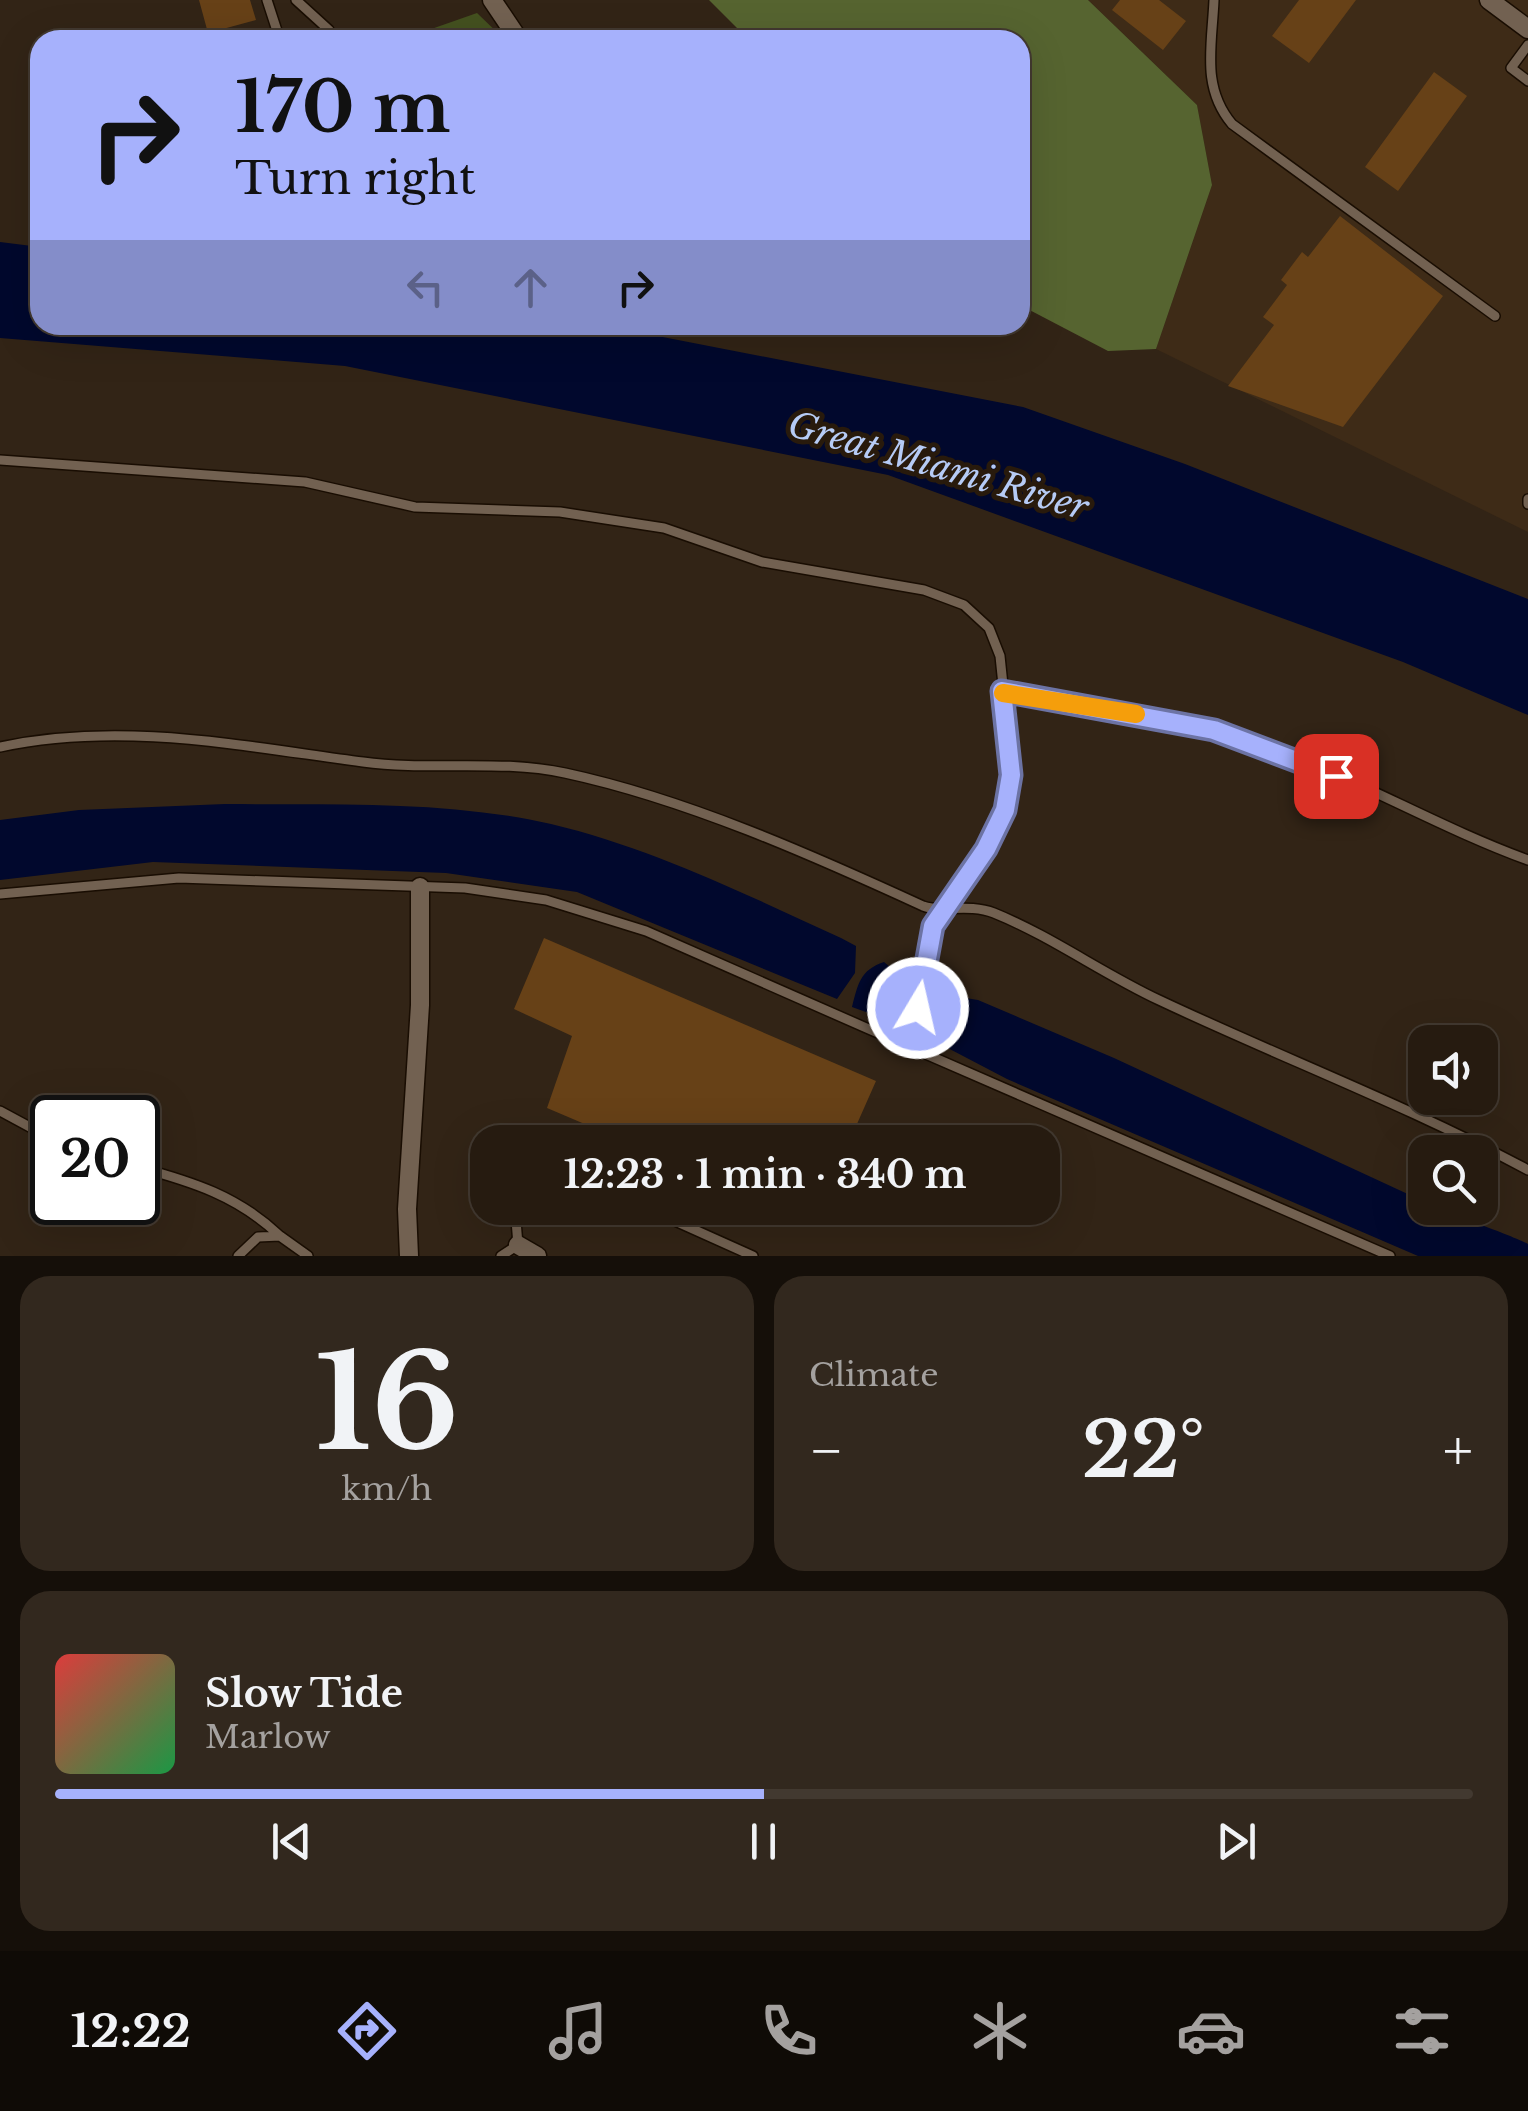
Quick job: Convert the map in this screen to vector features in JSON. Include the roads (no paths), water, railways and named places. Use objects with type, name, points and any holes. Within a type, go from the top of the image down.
[{"type":"street","points":[[492,0],[512,30]]},
{"type":"street","points":[[1489,0],[1528,29]]},
{"type":"street","points":[[409,1256],[407,1208],[420,1005],[420,887]]},
{"type":"street","points":[[518,1244],[536,1256]]},
{"type":"lane","points":[[267,0],[277,30]]},
{"type":"lane","points":[[296,0],[329,30]]},
{"type":"lane","points":[[1214,0],[1211,88],[1216,105],[1232,124],[1495,316]]},
{"type":"lane","points":[[1528,45],[1512,68],[1528,80]]},
{"type":"lane","points":[[0,460],[288,480],[416,507],[497,506],[664,528],[762,562],[950,598],[988,628],[1000,656],[1011,775],[1005,810],[986,849],[942,908],[929,938],[918,1008],[905,1045]]},
{"type":"lane","points":[[1002,691],[1214,730],[1308,764],[1442,827],[1528,860]]},
{"type":"lane","points":[[0,747],[78,736],[134,734],[248,744],[367,763],[560,772],[657,800],[859,874],[926,908],[962,905],[998,914],[1156,998],[1447,1128],[1528,1170]]},
{"type":"lane","points":[[0,894],[178,878],[465,888],[546,900],[608,917],[1390,1256]]},
{"type":"lane","points":[[0,1111],[30,1127]]},
{"type":"lane","points":[[160,1173],[216,1190],[259,1216],[308,1256]]},
{"type":"lane","points":[[501,1256],[518,1244],[516,1225]]},
{"type":"lane","points":[[684,1225],[754,1256]]},
{"type":"lane","points":[[238,1256],[258,1237],[280,1236]]},
{"type":"water","name":"Great Miami River","points":[[0,242],[30,246],[30,335],[652,335],[1023,407],[1185,464],[1528,599],[1528,715],[1403,662],[888,475],[345,366],[0,338]]},
{"type":"water","points":[[225,804],[430,807],[511,816],[589,834],[699,874],[841,938],[856,946],[855,973],[837,999],[577,892],[446,873],[153,862],[0,880],[0,820],[79,810]]},
{"type":"water","points":[[884,962],[907,981],[888,1020],[852,1007],[865,974]]},
{"type":"water","points":[[953,996],[978,1000],[1114,1058],[1408,1194],[1408,1225],[1481,1225],[1528,1244],[1528,1256],[1418,1256],[1007,1079],[942,1045],[932,1034],[942,1003]]}]
